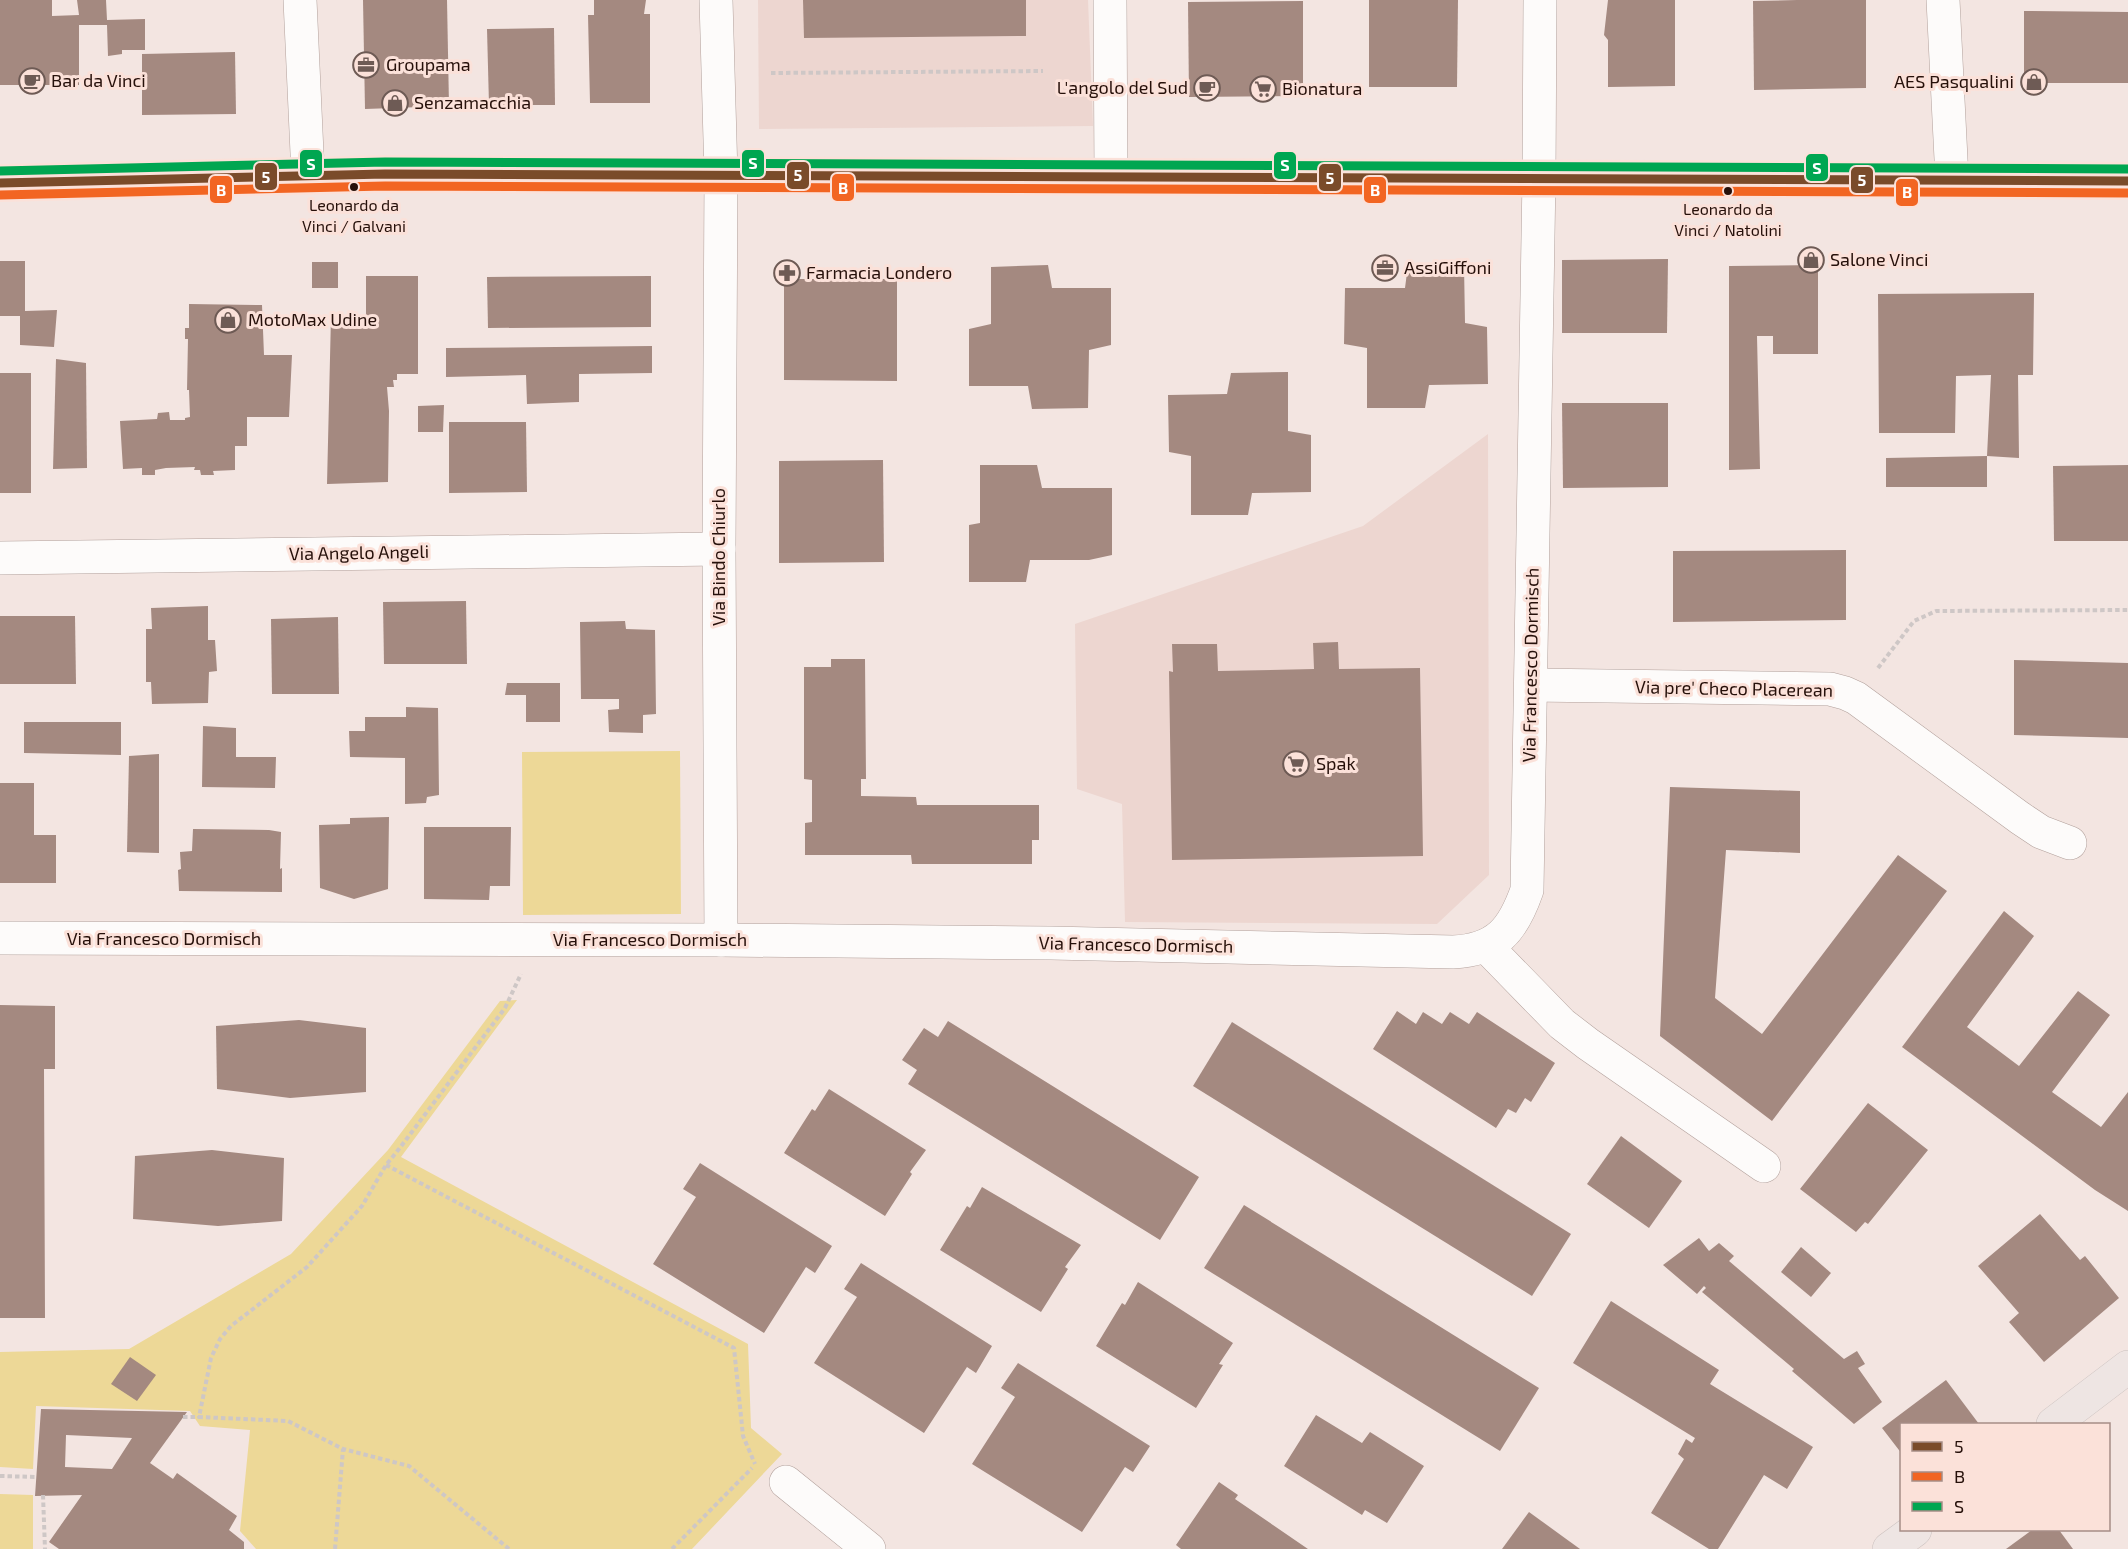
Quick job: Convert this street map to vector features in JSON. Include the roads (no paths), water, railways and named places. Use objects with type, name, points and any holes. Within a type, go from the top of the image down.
[{"type":"main road","points":[[0,183],[308,175],[1539,177],[2128,181]]},
{"type":"main road","points":[[2056,1423],[2128,1367]]},
{"type":"main road","points":[[1889,1549],[1914,1531]]},
{"type":"street","points":[[300,0],[308,175]]},
{"type":"street","name":"Via Bindo Chiurlo","points":[[717,0],[721,175],[719,549],[721,940]]},
{"type":"street","points":[[1110,0],[1111,176]]},
{"type":"street","name":"Via Francesco Dormisch","points":[[0,938],[1052,943],[1453,952],[1470,951],[1486,946],[1508,928],[1520,909],[1527,890],[1540,0]]},
{"type":"street","points":[[1943,0],[1952,179]]},
{"type":"street","name":"Via Angelo Angeli","points":[[0,558],[719,549]]},
{"type":"street","name":"Via pre' Checo Placerean","points":[[1531,685],[1830,689],[1845,693],[1856,698],[2020,818],[2042,832],[2070,843]]},
{"type":"street","points":[[1486,946],[1562,1024],[1764,1166]]},
{"type":"street","points":[[786,1482],[869,1549]]},
{"type":"place","name":"Groupama","points":[[366,65]]},
{"type":"place","name":"Bar da Vinci","points":[[32,81]]},
{"type":"place","name":"AES Pasqualini","points":[[2034,82]]},
{"type":"place","name":"L'angolo del Sud","points":[[1207,88]]},
{"type":"place","name":"Bionatura","points":[[1263,89]]},
{"type":"place","name":"Senzamacchia","points":[[395,103]]},
{"type":"place","name":"Leonardo da Vinci / Galvani","points":[[354,187]]},
{"type":"place","name":"Leonardo da Vinci / Natolini","points":[[1728,191]]},
{"type":"place","name":"Salone Vinci","points":[[1811,260]]},
{"type":"place","name":"AssiGiffoni","points":[[1385,268]]},
{"type":"place","name":"Farmacia Londero","points":[[787,273]]},
{"type":"place","name":"MotoMax Udine","points":[[228,320]]},
{"type":"place","name":"Spak","points":[[1296,764]]}]
